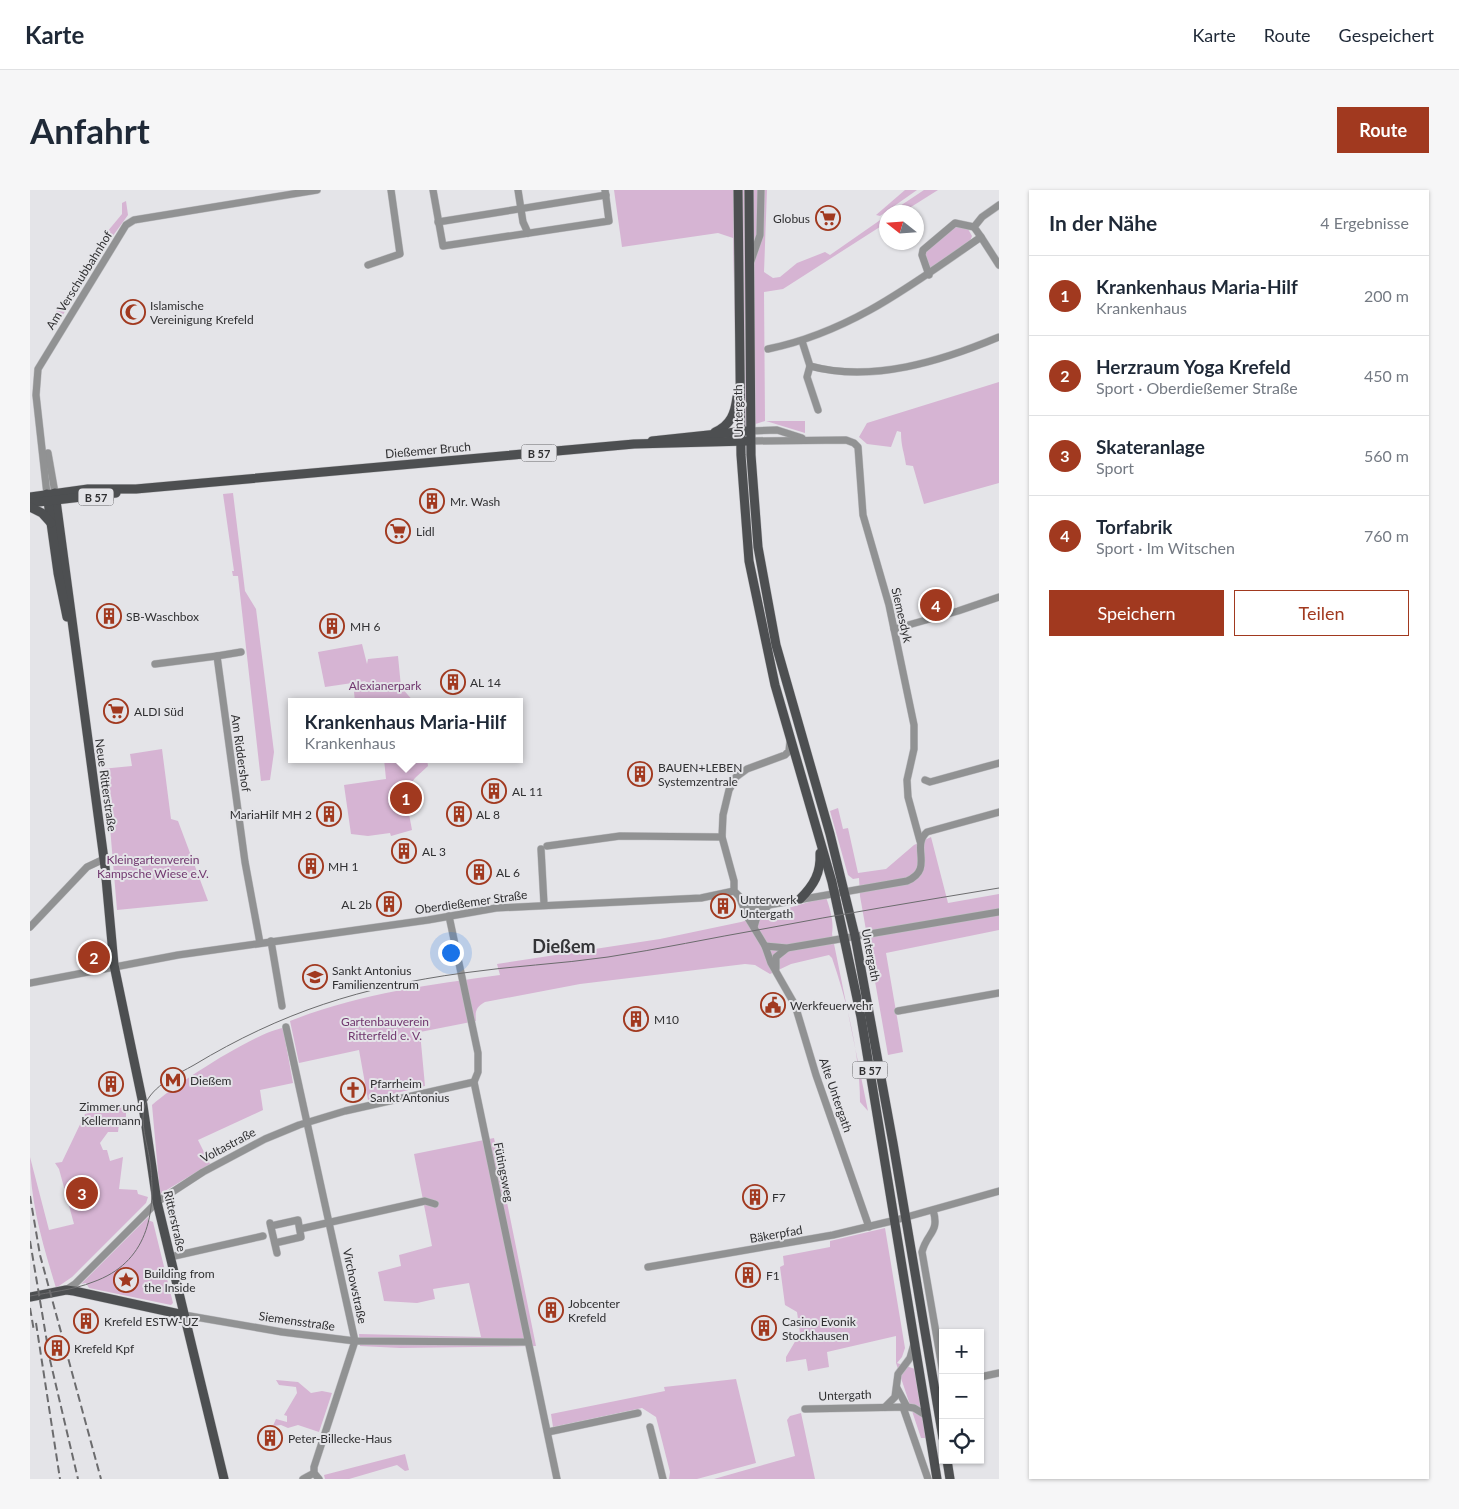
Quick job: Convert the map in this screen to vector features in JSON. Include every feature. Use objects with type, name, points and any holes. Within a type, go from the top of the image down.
[{"type":"main road","name":"Untergath","points":[[738,190],[740,374],[758,547],[772,630],[855,936],[906,1216],[940,1419]]},
{"type":"main road","name":"Untergath","points":[[746,431],[749,190]]},
{"type":"main road","name":"Untergath","points":[[715,433],[723,429],[732,418],[740,374]]},
{"type":"main road","name":"Dießemer Bruch","points":[[634,444],[667,438],[746,431]]},
{"type":"main road","name":"Untergath","points":[[747,441],[743,495],[749,560],[759,618],[775,685],[835,894],[861,1017],[896,1220],[937,1479]]},
{"type":"main road","name":"Dießemer Bruch","points":[[52,497],[98,497],[136,489],[634,444],[747,441]]},
{"type":"main road","points":[[30,497],[52,497]]},
{"type":"main road","name":"B 57","points":[[30,505],[52,497]]},
{"type":"main road","name":"Neue Ritterstraße","points":[[52,497],[51,523],[63,602],[73,639]]},
{"type":"main road","name":"Neue Ritterstraße","points":[[52,497],[70,601],[73,639],[104,859],[114,965]]},
{"type":"main road","points":[[30,505],[42,513],[51,523]]},
{"type":"main road","points":[[759,618],[772,630]]},
{"type":"main road","points":[[800,899],[813,884],[820,863],[810,803]]},
{"type":"main road","name":"Ritterstraße","points":[[114,965],[144,1111],[157,1202],[224,1479]]},
{"type":"main road","points":[[30,1297],[66,1290]]},
{"type":"main road","name":"Siemensstraße","points":[[66,1290],[184,1315]]},
{"type":"main road","name":"B 57","points":[[920,1368],[929,1376],[934,1388]]},
{"type":"main road","points":[[948,1464],[950,1479]]},
{"type":"street","name":"Am Verschubbahnhof","points":[[52,497],[35,383],[38,369],[126,225],[134,220],[317,190]]},
{"type":"street","points":[[368,265],[400,254],[391,190]]},
{"type":"street","points":[[433,190],[438,222],[443,246],[609,221],[606,192],[522,209],[438,222]]},
{"type":"street","points":[[518,190],[523,222],[528,233]]},
{"type":"street","points":[[748,268],[760,235],[761,190]]},
{"type":"street","points":[[974,227],[982,217],[999,205]]},
{"type":"street","points":[[929,275],[922,255],[923,250],[955,223],[974,227],[999,265]]},
{"type":"street","points":[[768,349],[802,341],[832,330],[868,312],[929,275],[981,236]]},
{"type":"street","points":[[810,366],[835,372],[876,371],[915,364],[970,349],[999,337]]},
{"type":"street","points":[[802,341],[810,366],[807,377],[818,410]]},
{"type":"street","name":"Siemesdyk","points":[[746,431],[777,430],[807,440]]},
{"type":"street","name":"Siemesdyk","points":[[747,441],[846,440],[854,442],[858,446],[863,515],[894,628],[914,725],[914,749],[907,780],[908,797],[920,842],[922,866],[913,879],[844,891]]},
{"type":"street","points":[[894,628],[958,611],[999,597]]},
{"type":"street","points":[[155,664],[241,652]]},
{"type":"street","name":"Am Riddershof","points":[[217,656],[245,862],[260,943]]},
{"type":"street","name":"Alte Untergath","points":[[789,729],[789,751],[780,758],[746,769],[736,777],[729,790],[723,815],[722,837],[734,881],[734,891],[765,946],[796,1008],[816,1075],[870,1227]]},
{"type":"street","points":[[925,780],[930,782],[999,763]]},
{"type":"street","points":[[920,842],[927,832],[999,812]]},
{"type":"street","points":[[544,904],[544,847],[620,836],[722,837]]},
{"type":"street","points":[[30,927],[87,866],[104,859]]},
{"type":"street","name":"Oberdießemer Straße","points":[[30,983],[42,982],[114,965],[496,908],[544,904],[700,898],[734,891]]},
{"type":"street","points":[[742,903],[747,908],[844,891]]},
{"type":"street","points":[[754,926],[758,914],[770,905]]},
{"type":"street","points":[[765,946],[787,948],[999,912]]},
{"type":"street","name":"Fütingsweg","points":[[450,916],[478,1053],[478,1072],[474,1082],[557,1479]]},
{"type":"street","points":[[271,942],[282,1006]]},
{"type":"street","points":[[777,973],[776,957],[787,948]]},
{"type":"street","points":[[898,1011],[999,993]]},
{"type":"street","name":"Virchowstraße","points":[[286,1027],[355,1341],[316,1461],[316,1476]]},
{"type":"street","name":"Voltastraße","points":[[66,1290],[157,1202],[203,1172],[265,1139],[345,1111],[474,1082]]},
{"type":"street","name":"Bäkerpfad","points":[[648,1267],[870,1227],[999,1191]]},
{"type":"street","points":[[300,1229],[425,1200],[436,1204]]},
{"type":"street","points":[[933,1210],[937,1222],[925,1242],[922,1252],[939,1350]]},
{"type":"street","points":[[275,1243],[302,1237],[298,1220],[270,1224],[277,1253]]},
{"type":"street","points":[[170,1257],[263,1236]]},
{"type":"street","name":"Siemensstraße","points":[[184,1315],[282,1332],[355,1341],[528,1342]]},
{"type":"street","name":"Untergath","points":[[885,1407],[895,1397],[898,1374],[913,1350],[915,1336]]},
{"type":"street","points":[[902,1368],[910,1365],[920,1368]]},
{"type":"street","points":[[984,1376],[999,1373]]},
{"type":"street","points":[[896,1387],[905,1407],[928,1479]]},
{"type":"street","name":"Untergath","points":[[805,1409],[905,1407],[914,1408],[928,1416]]},
{"type":"street","points":[[548,1432],[638,1413]]},
{"type":"street","points":[[650,1427],[663,1479]]},
{"type":"street","points":[[303,1479],[316,1476]]},
{"type":"green space","points":[[614,190],[767,190],[764,272],[773,278],[780,277],[797,263],[825,252],[830,255],[879,221],[879,227],[783,289],[764,292],[765,421],[737,430],[733,238],[718,233],[622,247]]},
{"type":"green space","points":[[905,190],[917,190],[896,205],[888,205]]},
{"type":"green space","points":[[924,190],[938,190],[914,205],[902,205]]},
{"type":"green space","points":[[126,201],[128,215],[99,255],[58,323],[50,321],[107,232],[122,214],[122,203]]},
{"type":"green space","points":[[956,227],[968,229],[972,236],[970,241],[931,269],[925,254],[927,250],[938,238]]},
{"type":"green space","points":[[999,382],[999,483],[924,504],[913,466],[906,465],[901,432],[897,431],[891,447],[867,444],[859,437],[867,423]]},
{"type":"green space","points":[[766,421],[805,421],[805,433]]},
{"type":"green space","points":[[233,493],[245,591],[256,609],[274,752],[270,780],[261,781],[238,576],[233,576],[232,571],[234,571],[223,494]]},
{"type":"green space","name":"Alexianerpark","points":[[362,644],[367,664],[368,659],[398,656],[401,687],[411,698],[355,698],[354,692],[366,681],[325,687],[318,652]]},
{"type":"green space","name":"Kleingartenverein Kampsche Wiese e.V.","points":[[162,749],[171,819],[178,821],[208,901],[117,910],[110,827],[101,769],[132,766],[130,754]]},
{"type":"green space","points":[[384,763],[428,763],[428,766],[415,778],[403,795],[406,814],[409,814],[412,830],[391,836],[390,833],[368,836],[351,834],[344,785],[386,779]]},
{"type":"green space","points":[[838,808],[843,829],[848,828],[858,873],[886,869],[914,845],[931,837],[948,903],[999,894],[999,930],[886,953],[903,1052],[888,1055],[860,896],[859,878],[853,879],[848,875],[830,811]]},
{"type":"green space","name":"Gartenbauverein Ritterfeld e. V.","points":[[826,897],[848,1011],[832,958],[829,955],[791,964],[770,974],[755,965],[745,964],[580,984],[485,1002],[477,1010],[476,1021],[420,1032],[425,1086],[368,1100],[359,1050],[299,1063],[290,1021],[341,1004],[393,992],[500,975],[497,964],[660,939],[741,922]]},
{"type":"green space","points":[[848,1011],[852,1028],[855,1049]]},
{"type":"green space","points":[[283,1028],[293,1083],[260,1090],[263,1110],[198,1140],[210,1164],[160,1194],[152,1105],[216,1060],[254,1039]]},
{"type":"green space","points":[[855,1049],[868,1111],[860,1102]]},
{"type":"green space","points":[[126,1104],[126,1117],[120,1117],[118,1132],[108,1132],[100,1143],[103,1150],[107,1150],[110,1161],[123,1157],[119,1189],[137,1190],[138,1194],[148,1197],[146,1203],[72,1277],[56,1288],[42,1240],[35,1207],[30,1157],[49,1230],[74,1224],[59,1169],[55,1163],[62,1162],[85,1114]]},
{"type":"green space","points":[[494,1138],[536,1346],[400,1348],[360,1346],[359,1334],[481,1337],[469,1283],[433,1289],[435,1299],[417,1303],[384,1301],[378,1272],[401,1266],[399,1255],[432,1246],[414,1154]]},
{"type":"green space","points":[[149,1216],[148,1220],[153,1222],[173,1303],[171,1305],[89,1288],[86,1283],[81,1284]]},
{"type":"green space","points":[[885,1228],[905,1348],[902,1357],[897,1363],[918,1370],[927,1438],[921,1438],[896,1363],[896,1336],[827,1352],[829,1367],[808,1371],[806,1359],[786,1362],[786,1357],[800,1333],[797,1312],[785,1305],[780,1267],[784,1265],[783,1256],[830,1247],[830,1241]]},
{"type":"green space","points":[[736,1379],[756,1463],[697,1479],[669,1479],[670,1472],[656,1417],[642,1408],[553,1427],[551,1414],[665,1391],[664,1387]]},
{"type":"green space","points":[[276,1380],[298,1382],[311,1393],[322,1391],[332,1393],[319,1432],[298,1425],[288,1428],[281,1425],[273,1426],[276,1419],[287,1422],[287,1416],[284,1415],[297,1393],[296,1387],[279,1385]]},
{"type":"green space","points":[[801,1413],[815,1479],[714,1479],[795,1456],[787,1420],[790,1416]]},
{"type":"green space","points":[[405,1454],[409,1470],[405,1471],[397,1465],[349,1479],[325,1479],[324,1475]]},
{"type":"tram line","points":[[30,1296],[70,1289],[93,1282],[111,1274],[126,1263],[137,1249],[149,1218],[152,1200],[152,1181],[143,1111],[148,1098],[153,1092],[173,1077],[227,1046],[291,1016],[356,994],[426,979],[647,951],[999,888]]},
{"type":"railway","points":[[30,1196],[40,1255],[101,1479]]},
{"type":"railway","points":[[30,1241],[50,1360],[78,1479]]},
{"type":"railway","points":[[30,1308],[34,1331]]},
{"type":"railway","points":[[36,1323],[60,1479]]},
{"type":"place","name":"Globus","points":[[828,218]]},
{"type":"place","name":"Islamische Vereinigung Krefeld","points":[[133,312]]},
{"type":"place","name":"Mr. Wash","points":[[432,501]]},
{"type":"place","name":"Lidl","points":[[398,531]]},
{"type":"place","name":"Torfabrik","points":[[936,605]]},
{"type":"place","name":"SB-Waschbox","points":[[109,616]]},
{"type":"place","name":"MH 6","points":[[332,626]]},
{"type":"place","name":"AL 14","points":[[453,682]]},
{"type":"place","name":"ALDI Süd","points":[[116,711]]},
{"type":"place","name":"BAUEN+LEBEN Systemzentrale","points":[[640,774]]},
{"type":"place","name":"AL 11","points":[[494,791]]},
{"type":"place","name":"Krankenhaus Maria-Hilf","points":[[406,798]]},
{"type":"place","name":"MariaHilf MH 2","points":[[329,814]]},
{"type":"place","name":"AL 8","points":[[459,814]]},
{"type":"place","name":"AL 3","points":[[404,851]]},
{"type":"place","name":"MH 1","points":[[311,866]]},
{"type":"place","name":"AL 6","points":[[479,872]]},
{"type":"place","name":"AL 2b","points":[[389,904]]},
{"type":"place","name":"Unterwerk Untergath","points":[[723,906]]},
{"type":"place","name":"Herzraum Yoga Krefeld","points":[[94,957]]},
{"type":"place","name":"Sankt Antonius Familienzentrum","points":[[315,977]]},
{"type":"place","name":"Werkfeuerwehr","points":[[773,1005]]},
{"type":"place","name":"M10","points":[[636,1019]]},
{"type":"place","name":"Dießem","points":[[173,1080]]},
{"type":"place","name":"Zimmer und Kellermann","points":[[111,1084]]},
{"type":"place","name":"Pfarrheim Sankt Antonius","points":[[353,1090]]},
{"type":"place","name":"Skateranlage","points":[[82,1193]]},
{"type":"place","name":"F7","points":[[755,1197]]},
{"type":"place","name":"F1","points":[[748,1275]]},
{"type":"place","name":"Building from the Inside","points":[[126,1280]]},
{"type":"place","name":"Jobcenter Krefeld","points":[[551,1310]]},
{"type":"place","name":"Krefeld ESTW-UZ","points":[[86,1321]]},
{"type":"place","name":"Casino Evonik Stockhausen","points":[[764,1328]]},
{"type":"place","name":"Krefeld Kpf","points":[[57,1348]]},
{"type":"place","name":"Peter-Billecke-Haus","points":[[270,1438]]},
{"type":"district","name":"Dießem","points":[[564,946]]}]
